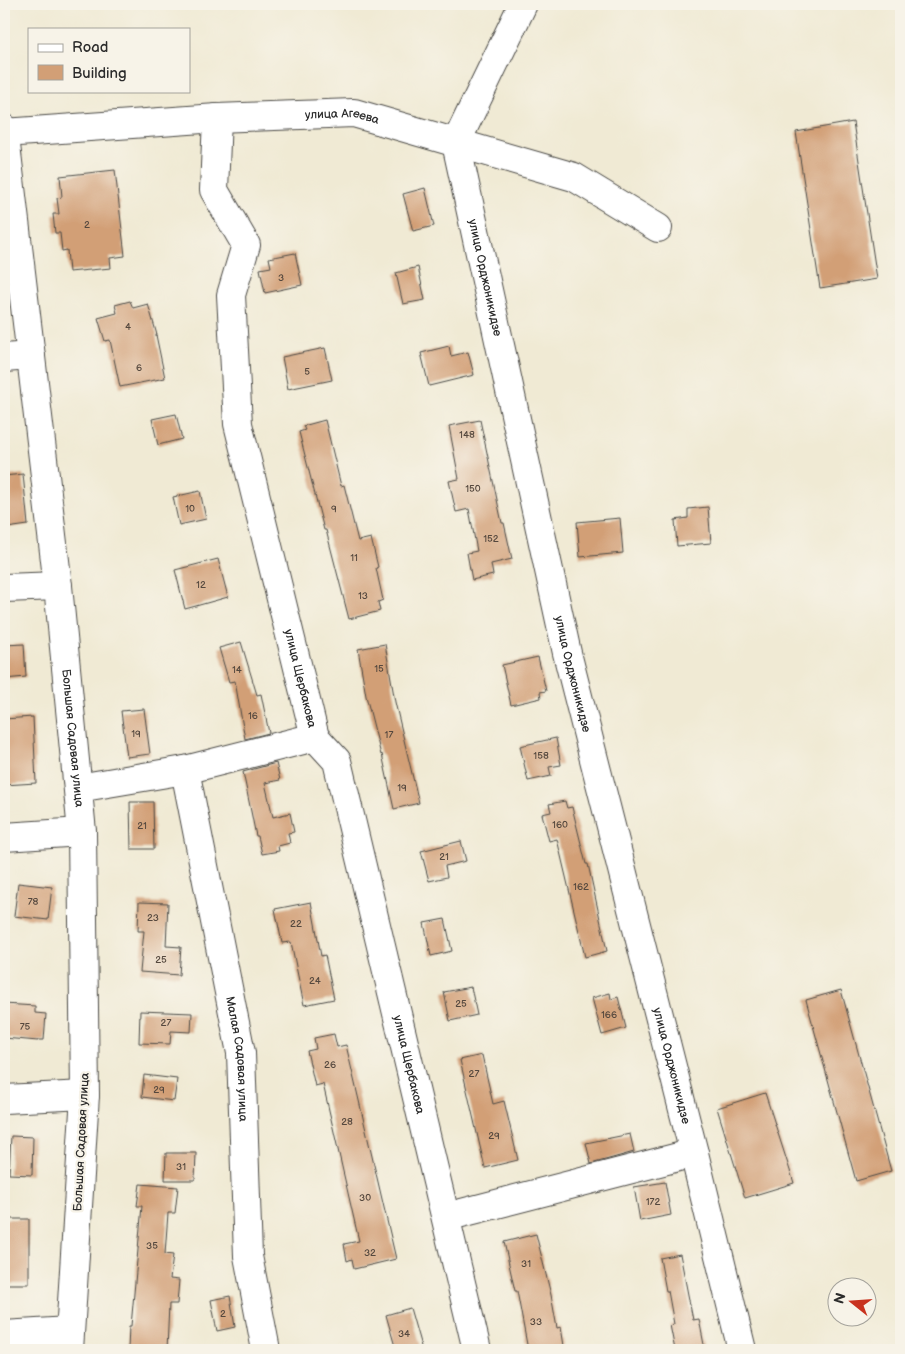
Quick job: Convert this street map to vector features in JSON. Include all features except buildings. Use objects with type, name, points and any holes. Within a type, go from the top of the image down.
[{"type":"street","points":[[456,143],[523,4]]},
{"type":"street","name":"улица Агеева","points":[[4,133],[217,118],[354,113],[574,177],[658,228]]},
{"type":"street","name":"улица Щербакова","points":[[217,118],[214,190],[246,246],[232,296],[238,424],[315,738],[337,761],[478,1350]]},
{"type":"street","name":"Большая Садовая улица","points":[[4,128],[58,586],[82,832],[85,1095],[69,1341]]},
{"type":"street","name":"улица Орджоникидзе","points":[[456,143],[566,653],[694,1153],[742,1350]]},
{"type":"street","points":[[4,358],[31,356]]},
{"type":"street","points":[[4,588],[58,586]]},
{"type":"street","points":[[78,788],[185,770],[315,738]]},
{"type":"street","name":"Малая Садовая улица","points":[[185,770],[241,1053],[248,1256],[266,1350]]},
{"type":"street","points":[[4,837],[82,832]]},
{"type":"street","points":[[4,1099],[85,1095]]},
{"type":"street","points":[[446,1218],[694,1153]]},
{"type":"street","points":[[4,1335],[69,1341]]}]
